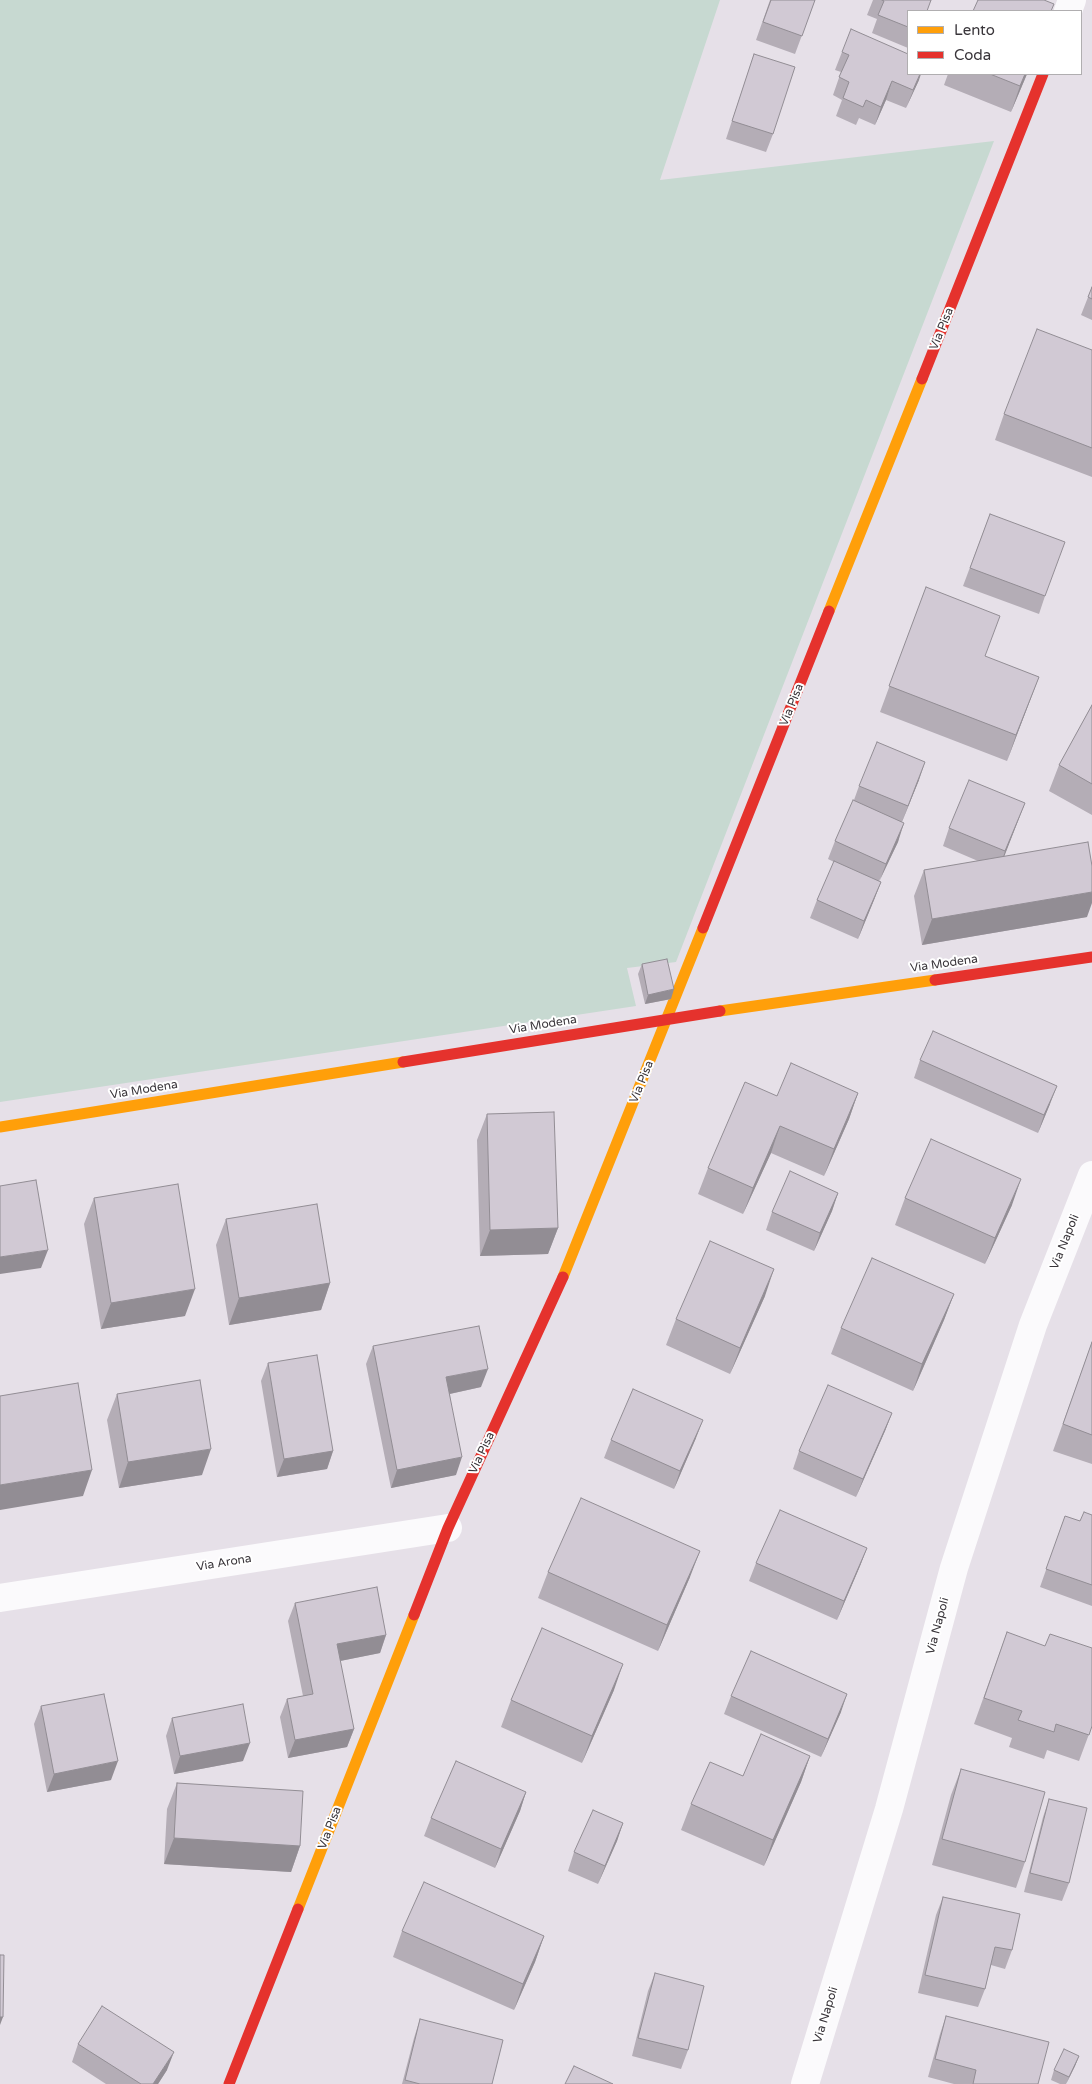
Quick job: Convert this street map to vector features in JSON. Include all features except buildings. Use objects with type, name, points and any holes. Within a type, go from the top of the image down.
[{"type":"street","name":"Via Pisa","points":[[229,2084],[448,1528],[572,1258],[1043,75]]},
{"type":"street","name":"Via Modena","points":[[0,1127],[667,1019],[1092,956]]},
{"type":"street","name":"Via Napoli","points":[[805,2084],[889,1809],[954,1568],[1032,1325],[1092,1175]]},
{"type":"street","name":"Via Arona","points":[[0,1598],[448,1528]]},
{"type":"shaded area","points":[[0,0],[720,0],[660,180],[994,141],[676,962],[627,968],[636,1006],[0,1102]]},
{"type":"traffic: slow","points":[[829,611],[922,379]]},
{"type":"traffic: slow","points":[[563,1277],[703,928]]},
{"type":"traffic: slow","points":[[720,1011],[935,980]]},
{"type":"traffic: slow","points":[[0,1127],[403,1062]]},
{"type":"traffic: slow","points":[[298,1909],[414,1615]]},
{"type":"traffic: jam","points":[[922,379],[1043,75]]},
{"type":"traffic: jam","points":[[703,928],[829,611]]},
{"type":"traffic: jam","points":[[935,980],[1092,957]]},
{"type":"traffic: jam","points":[[403,1062],[720,1011]]},
{"type":"traffic: jam","points":[[414,1615],[448,1528],[563,1277]]},
{"type":"traffic: jam","points":[[229,2084],[298,1909]]}]
